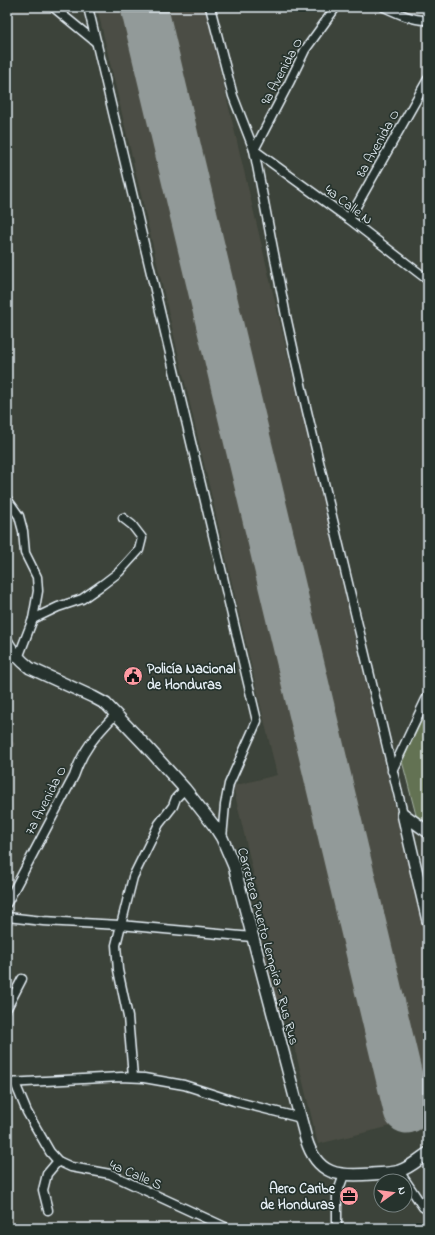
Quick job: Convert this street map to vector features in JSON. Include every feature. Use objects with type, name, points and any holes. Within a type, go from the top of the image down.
[{"type":"street","points":[[53,7],[97,43]]},
{"type":"street","points":[[88,7],[257,721],[229,784],[222,838]]},
{"type":"street","points":[[210,7],[233,96],[254,150],[286,316],[306,407],[428,921]]},
{"type":"street","name":"9a Avenida O","points":[[254,150],[305,50],[336,7]]},
{"type":"street","points":[[384,7],[398,13],[428,20]]},
{"type":"street","name":"8a Avenida O","points":[[349,219],[428,79]]},
{"type":"street","name":"4a Calle N","points":[[254,150],[349,219],[428,280]]},
{"type":"street","points":[[7,499],[19,516],[23,531],[26,554],[37,577],[38,591],[33,619],[18,658]]},
{"type":"street","points":[[33,619],[58,607],[82,599],[118,572],[139,550],[142,538],[132,525],[123,518]]},
{"type":"street","name":"Carretera Puerto Lempira - Rus Rus","points":[[7,642],[13,653],[30,668],[106,704],[185,789],[222,838],[234,866],[309,1148],[315,1159],[324,1169],[344,1175],[358,1175],[399,1171],[428,1153]]},
{"type":"street","points":[[392,771],[428,695]]},
{"type":"street","name":"7a Avenida O","points":[[7,903],[74,776],[79,761],[95,736],[115,715]]},
{"type":"street","points":[[133,1078],[128,1017],[118,970],[116,944],[133,877],[159,824],[173,806],[176,798],[185,789]]},
{"type":"street","points":[[403,814],[428,832]]},
{"type":"street","points":[[7,917],[43,921],[120,925],[252,937]]},
{"type":"street","points":[[7,1008],[22,980]]},
{"type":"street","points":[[48,1210],[43,1190],[47,1174],[58,1161],[50,1152],[11,1083],[43,1080],[144,1078],[184,1085],[234,1101],[301,1118]]},
{"type":"street","name":"4a Calle S","points":[[58,1161],[71,1167],[110,1174],[211,1225],[226,1228]]},
{"type":"street","points":[[399,1171],[423,1207],[428,1210]]},
{"type":"street","points":[[337,1228],[337,1194],[344,1175]]},
{"type":"shaded area","points":[[97,7],[205,7],[428,945],[428,1117],[318,1144],[286,1012],[279,1013],[264,952],[271,949],[233,786],[277,775]]},
{"type":"shaded area","points":[[7,736],[15,744],[7,756]]},
{"type":"green space","points":[[428,707],[428,824],[416,815],[402,761]]},
{"type":"runway","points":[[144,7],[407,1110]]},
{"type":"place","name":"Policía Nacional de Honduras","points":[[133,676]]},
{"type":"place","name":"Aero Caribe de Honduras","points":[[349,1196]]}]
